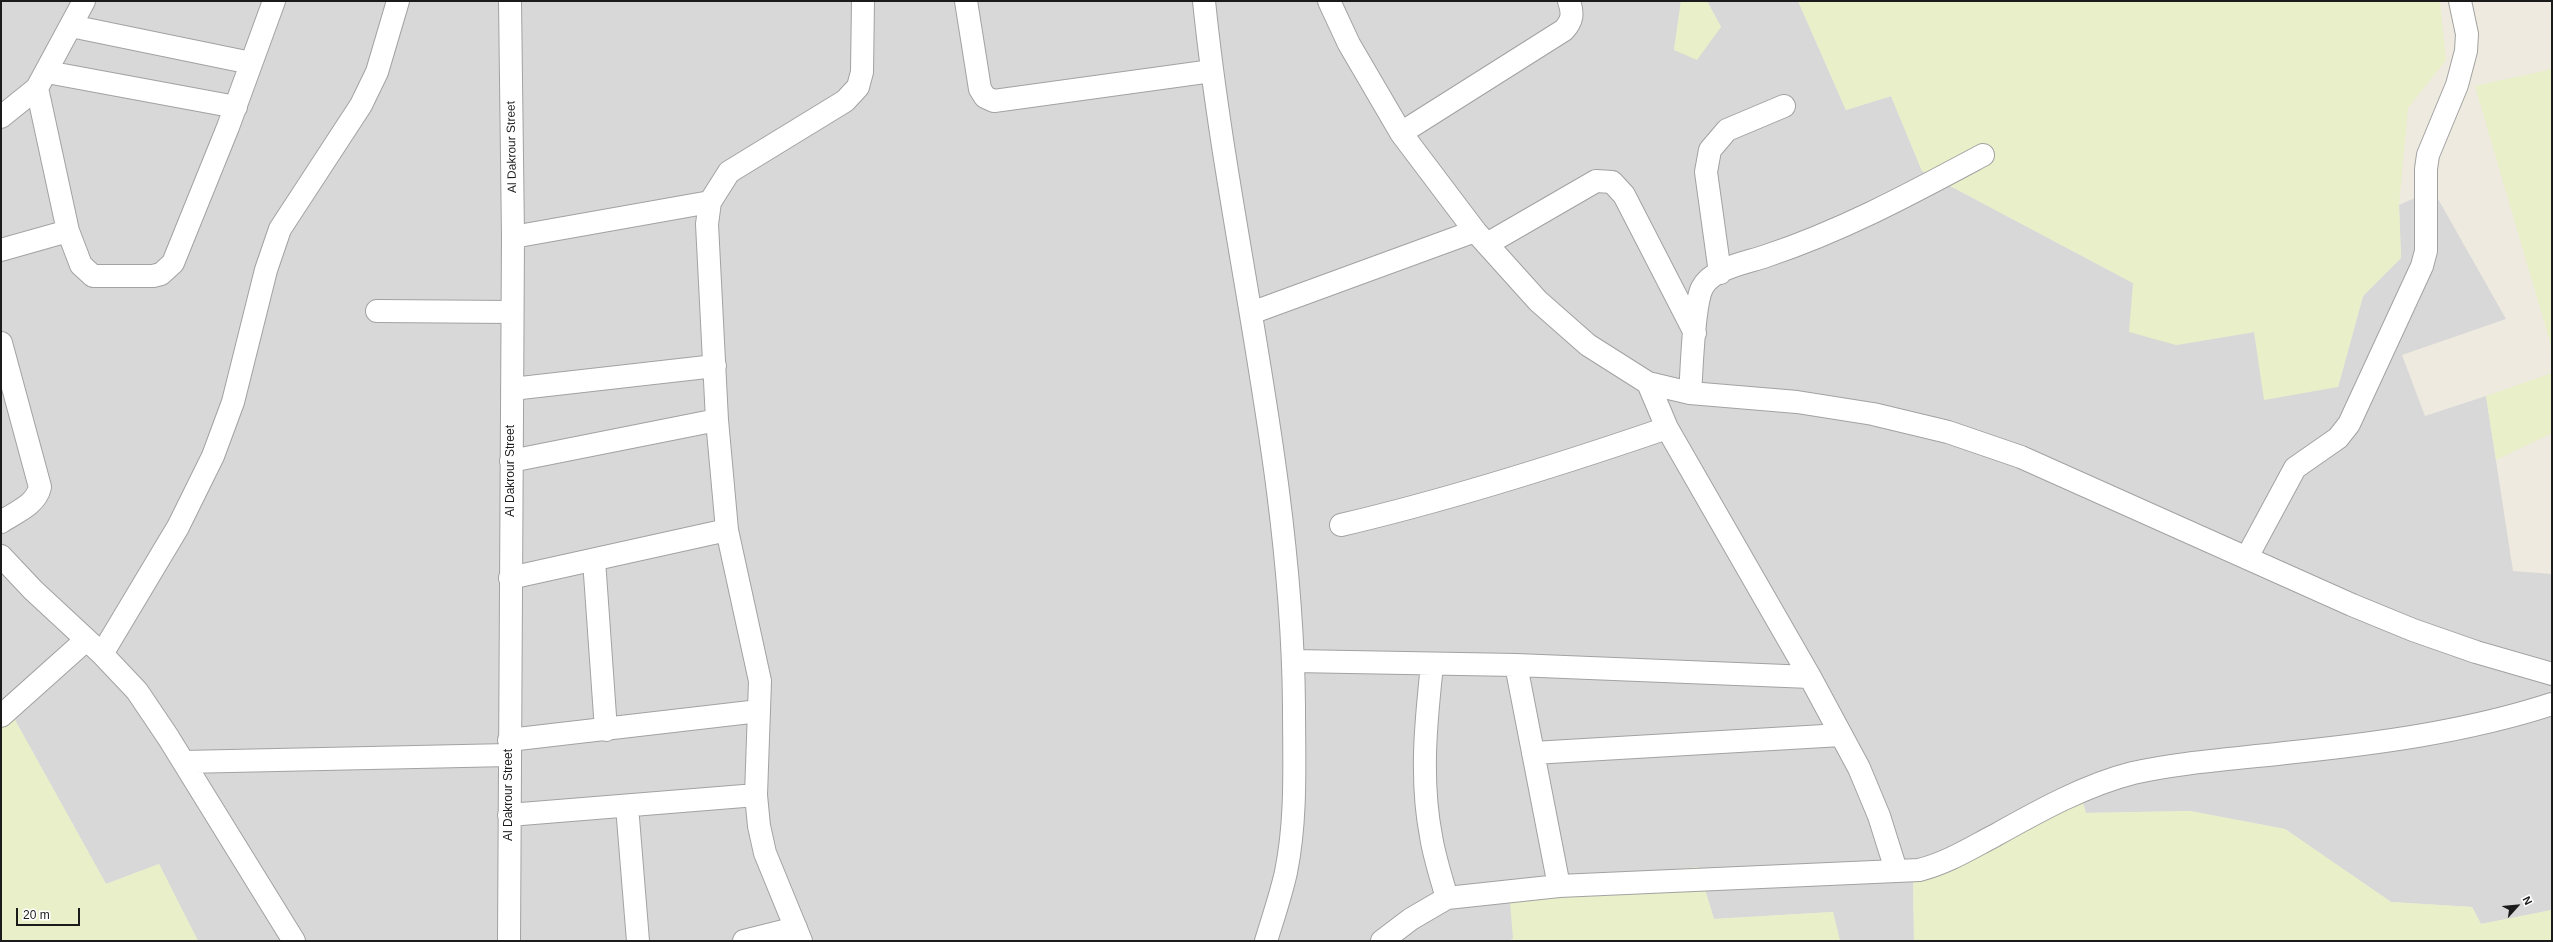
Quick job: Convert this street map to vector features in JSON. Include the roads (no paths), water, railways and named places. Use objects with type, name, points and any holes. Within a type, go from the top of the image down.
[{"type":"street","points":[[1,117],[42,80],[84,1]]},
{"type":"street","points":[[42,80],[68,231],[81,265],[93,276],[153,276],[167,269],[176,256],[236,107],[274,1]]},
{"type":"street","points":[[102,654],[178,528],[213,456],[233,402],[266,270],[280,229],[361,105],[377,72],[398,1]]},
{"type":"street","name":"Al Dakrour Street","points":[[509,941],[513,237],[510,1]]},
{"type":"street","points":[[744,941],[799,935],[765,853],[759,826],[756,795],[760,681],[727,530],[717,420],[707,224],[710,202],[729,172],[845,101],[858,87],[862,72],[863,1]]},
{"type":"street","points":[[966,1],[980,89],[985,96],[994,101],[1212,71]]},
{"type":"street","points":[[1204,1],[1212,71],[1252,313],[1280,503],[1294,661],[1293,824],[1286,873],[1266,941]]},
{"type":"street","points":[[1329,1],[1348,44],[1401,133],[1481,238],[1538,301],[1588,345],[1648,384],[1690,394],[1797,402],[1873,414],[1948,432],[2021,457],[2413,630],[2476,652],[2552,674]]},
{"type":"street","points":[[1401,133],[1564,30],[1570,23],[1572,14],[1569,1]]},
{"type":"street","points":[[2247,557],[2295,468],[2338,438],[2350,424],[2422,266],[2426,251],[2426,169],[2428,155],[2457,85],[2466,51],[2467,34],[2460,1]]},
{"type":"street","points":[[71,26],[251,63]]},
{"type":"street","points":[[42,80],[236,107]]},
{"type":"street","points":[[1720,273],[1706,172],[1710,150],[1727,130],[1784,106]]},
{"type":"street","points":[[1690,394],[1695,333],[1702,288],[1720,273],[1838,230],[1983,156]]},
{"type":"street","points":[[1252,313],[1481,238],[1596,181],[1612,182],[1624,195],[1695,333]]},
{"type":"street","points":[[513,237],[710,202]]},
{"type":"street","points":[[1,250],[68,231]]},
{"type":"street","points":[[377,311],[512,312]]},
{"type":"street","points":[[1,343],[40,487],[38,496],[30,504],[1,522]]},
{"type":"street","points":[[512,389],[715,366]]},
{"type":"street","points":[[1648,384],[1667,428],[1810,677],[1859,768],[1879,816],[1896,870]]},
{"type":"street","points":[[511,461],[717,420]]},
{"type":"street","points":[[1341,525],[1427,504],[1495,485],[1667,428]]},
{"type":"street","points":[[510,578],[727,530]]},
{"type":"street","points":[[1,556],[33,590],[102,654],[137,691],[184,762],[294,941]]},
{"type":"street","points":[[594,560],[606,730]]},
{"type":"street","points":[[1,716],[86,640]]},
{"type":"street","points":[[1294,661],[1432,665],[1516,665],[1810,677]]},
{"type":"street","points":[[1432,665],[1425,725],[1425,764],[1430,835],[1447,898]]},
{"type":"street","points":[[1516,665],[1559,886]]},
{"type":"street","points":[[1382,941],[1411,919],[1447,898],[1559,886],[1919,870],[1950,860],[2038,812],[2092,788],[2132,774],[2179,765],[2423,735],[2520,715],[2552,704]]},
{"type":"street","points":[[184,762],[509,748],[606,730],[758,711]]},
{"type":"street","points":[[1533,754],[1842,735]]},
{"type":"street","points":[[509,815],[756,795]]},
{"type":"street","points":[[627,806],[638,941]]}]
